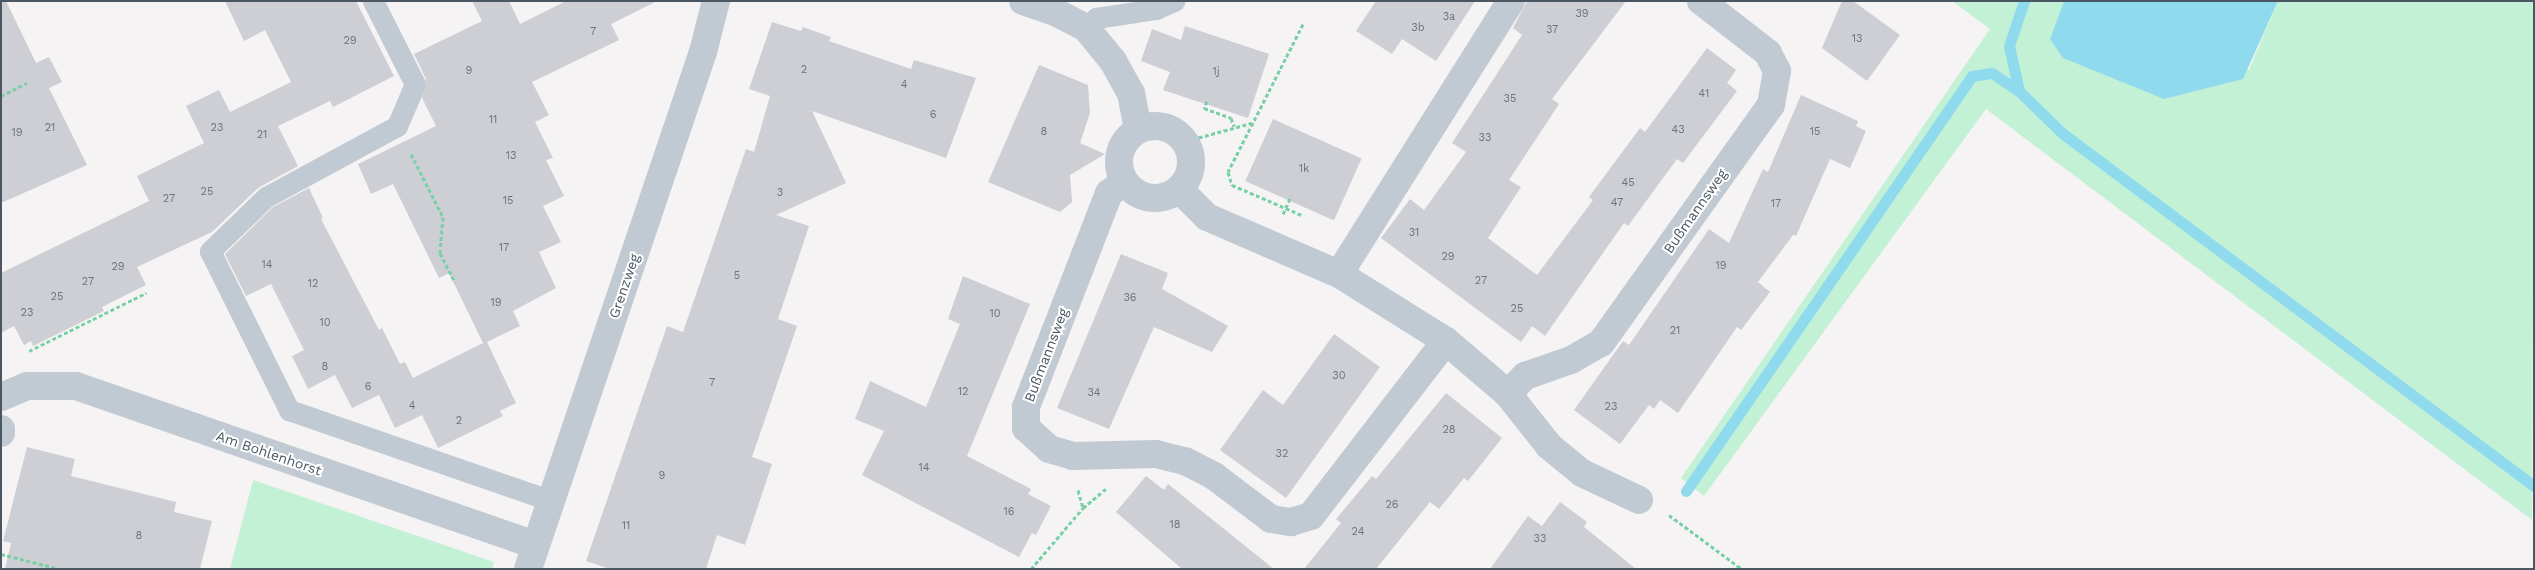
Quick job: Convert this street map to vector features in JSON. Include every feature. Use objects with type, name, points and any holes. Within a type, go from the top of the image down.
[{"type":"street","name":"Grenzweg","points":[[531,557],[703,52],[716,1]]},
{"type":"street","points":[[1023,1],[1058,13],[1086,28],[1113,61],[1131,93],[1138,128]]},
{"type":"street","points":[[1339,274],[1511,1]]},
{"type":"street","name":"Bußmannsweg","points":[[1508,394],[1525,376],[1571,360],[1602,343],[1771,105],[1776,70],[1768,53],[1702,1]]},
{"type":"street","points":[[1164,126],[1186,141],[1192,166],[1180,190],[1161,199],[1140,197],[1123,183],[1118,152],[1138,128],[1164,126]]},
{"type":"street","name":"Bußmannsweg","points":[[1123,183],[1109,193],[1026,407],[1026,428],[1048,449],[1073,456],[1156,454],[1185,461],[1214,476],[1272,519],[1291,522],[1311,516],[1446,341]]},
{"type":"street","points":[[1180,190],[1207,217],[1339,274],[1446,341],[1508,394],[1548,446],[1582,473],[1639,500]]},
{"type":"street","name":"Am Bohlenhorst","points":[[1,396],[27,386],[76,386],[531,557]]},
{"type":"lane","points":[[373,1],[415,84],[397,126],[266,197],[210,251],[289,410],[549,500]]},
{"type":"lane","points":[[1086,28],[1096,18],[1156,9],[1174,1]]},
{"type":"path","points":[[1303,24],[1228,172],[1232,185],[1304,216]]},
{"type":"path","points":[[1,96],[27,83]]},
{"type":"path","points":[[1207,101],[1204,108],[1231,118],[1234,126]]},
{"type":"path","points":[[1186,141],[1234,126],[1252,123]]},
{"type":"path","points":[[397,126],[443,217],[440,252],[455,282]]},
{"type":"path","points":[[27,352],[146,293]]},
{"type":"path","points":[[1639,500],[1658,507],[1742,569]]},
{"type":"path","points":[[1031,569],[1083,508]]},
{"type":"path","points":[[1,554],[60,569]]},
{"type":"green space","points":[[1952,1],[2064,1],[2050,39],[2249,70],[2278,1],[2534,1],[2532,520],[1986,109],[1704,496],[1681,478],[1990,29]]},
{"type":"green space","points":[[253,480],[494,562],[492,569],[230,569]]},
{"type":"water","points":[[2064,1],[2278,1],[2243,79],[2164,99],[2063,58],[2050,39]]},
{"type":"building","points":[[1,1],[6,1],[36,63],[49,57],[62,82],[49,88],[87,165],[1,203]]},
{"type":"building","points":[[225,1],[356,1],[394,76],[333,107],[330,101],[278,126],[298,166],[258,188],[212,232],[137,267],[146,285],[102,307],[104,311],[33,346],[31,341],[24,345],[14,326],[1,333],[1,273],[149,201],[137,176],[204,143],[186,106],[219,90],[230,112],[291,82],[265,30],[244,41]]},
{"type":"building","points":[[472,1],[509,1],[520,24],[566,1],[657,1],[611,24],[619,40],[532,82],[549,115],[535,122],[553,158],[546,160],[564,196],[543,206],[561,242],[539,252],[556,288],[513,311],[520,326],[487,342],[516,403],[500,411],[503,416],[438,448],[422,415],[395,428],[379,395],[352,408],[335,375],[308,389],[292,356],[304,350],[271,284],[246,296],[225,254],[273,207],[309,188],[323,218],[321,219],[379,330],[382,328],[400,364],[405,362],[413,378],[483,343],[449,273],[439,278],[393,184],[371,194],[358,164],[436,126],[422,98],[426,79],[414,54],[482,21]]},
{"type":"building","points":[[1376,1],[1475,1],[1436,61],[1402,39],[1392,54],[1356,31]]},
{"type":"building","points":[[1527,1],[1626,1],[1552,99],[1559,104],[1509,180],[1521,187],[1488,238],[1537,275],[1593,200],[1589,197],[1640,128],[1645,132],[1707,48],[1736,70],[1727,83],[1737,91],[1683,163],[1677,159],[1628,226],[1624,223],[1545,336],[1532,326],[1521,342],[1381,238],[1410,199],[1424,210],[1466,152],[1452,143],[1522,35],[1513,28]]},
{"type":"building","points":[[1842,1],[1853,1],[1900,35],[1867,81],[1822,48]]},
{"type":"building","points":[[772,22],[801,31],[803,27],[831,37],[829,41],[911,69],[914,60],[976,78],[946,158],[812,111],[846,183],[776,215],[809,226],[778,319],[797,326],[752,457],[772,464],[745,545],[717,535],[706,569],[610,569],[586,561],[667,326],[683,332],[746,149],[754,152],[770,96],[749,89]]},
{"type":"building","points":[[1185,26],[1269,54],[1248,118],[1163,90],[1170,72],[1141,61],[1152,29],[1181,40]]},
{"type":"building","points":[[1039,65],[1088,85],[1090,113],[1080,143],[1105,154],[1070,175],[1072,202],[1060,212],[988,182]]},
{"type":"building","points":[[1801,95],[1858,121],[1856,126],[1866,131],[1850,168],[1830,159],[1796,236],[1793,235],[1758,282],[1770,292],[1741,330],[1737,327],[1678,413],[1660,400],[1654,409],[1649,405],[1620,444],[1574,410],[1623,341],[1629,345],[1709,229],[1729,243],[1763,169],[1768,172]]},
{"type":"building","points":[[1273,119],[1362,158],[1334,221],[1245,181]]},
{"type":"building","points":[[1121,254],[1168,273],[1162,289],[1228,326],[1212,352],[1154,327],[1109,429],[1057,408]]},
{"type":"building","points":[[963,276],[1030,304],[967,456],[1031,489],[1028,494],[1051,506],[1036,535],[1032,533],[1019,557],[862,475],[884,431],[855,419],[870,381],[926,407],[960,324],[948,319]]},
{"type":"building","points":[[1334,334],[1380,367],[1286,498],[1220,450],[1263,390],[1283,405]]},
{"type":"building","points":[[1446,393],[1502,438],[1468,481],[1464,478],[1439,509],[1430,502],[1376,569],[1304,569],[1341,523],[1336,519],[1372,476],[1376,479]]},
{"type":"building","points":[[27,447],[75,459],[71,476],[176,502],[174,512],[212,521],[200,569],[5,569],[11,543],[3,541]]},
{"type":"building","points":[[1146,476],[1164,490],[1168,484],[1274,569],[1182,569],[1116,512]]},
{"type":"building","points":[[1560,502],[1587,522],[1584,527],[1636,569],[1490,569],[1528,516],[1542,526]]},
{"type":"waterway","points":[[2024,1],[2009,46],[2019,91],[2062,133],[2534,486]]},
{"type":"waterway","points":[[1686,491],[1972,76],[1992,73],[2019,91]]}]
